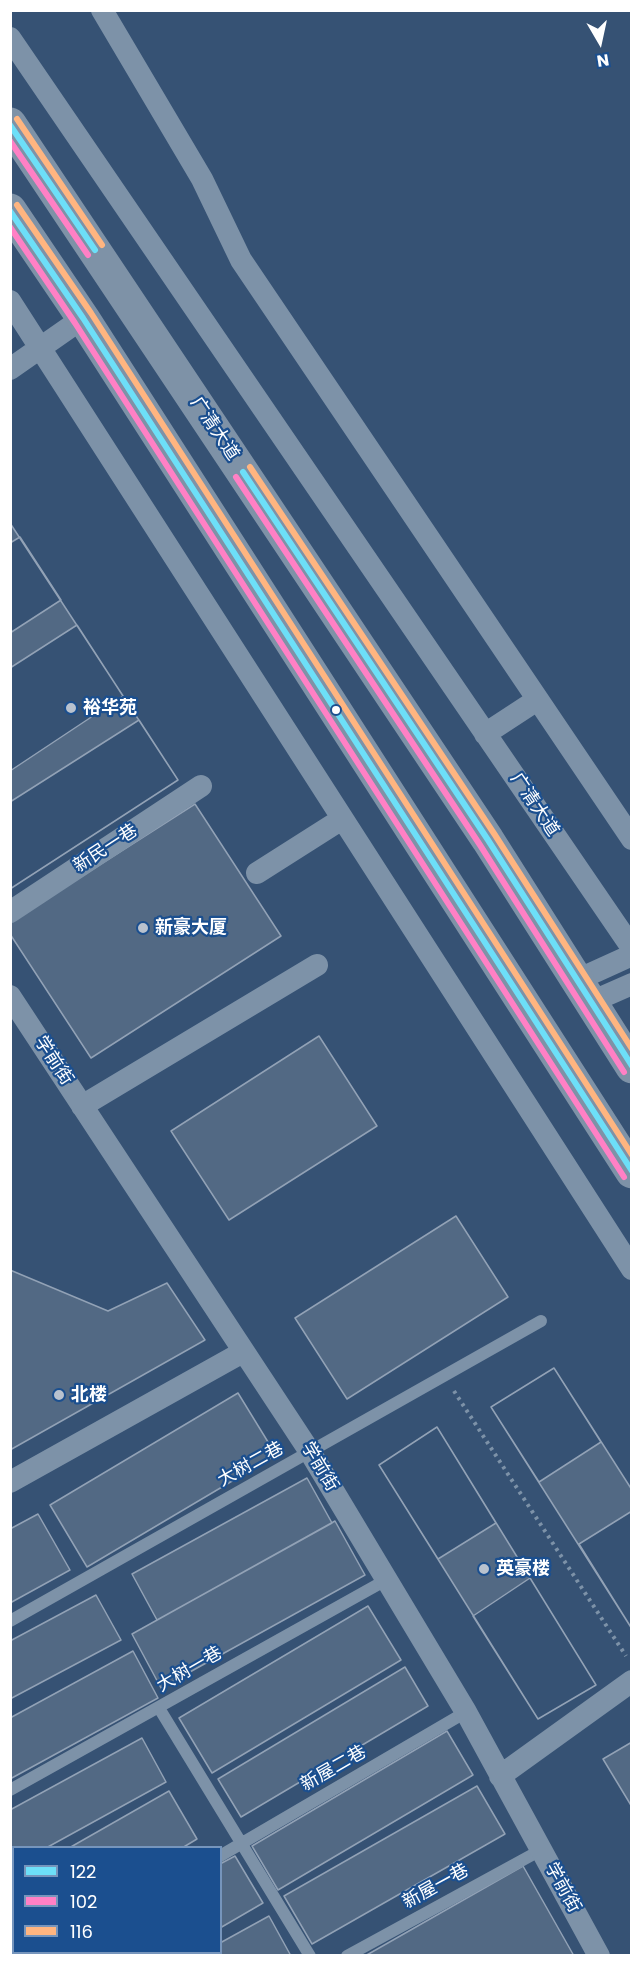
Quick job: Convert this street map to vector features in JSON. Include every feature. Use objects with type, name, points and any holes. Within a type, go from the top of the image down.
[{"type":"highway","name":"广清大道","points":[[10,124],[476,821],[632,1067]]},
{"type":"highway","points":[[10,210],[83,318],[632,1172]]},
{"type":"street","points":[[102,10],[202,179],[241,260],[632,839]]},
{"type":"street","name":"广清大道","points":[[10,38],[632,948]]},
{"type":"street","points":[[10,302],[632,1269]]},
{"type":"street","points":[[10,369],[83,318]]},
{"type":"street","points":[[485,734],[537,700]]},
{"type":"street","name":"新民一巷","points":[[10,912],[201,786]]},
{"type":"street","points":[[257,873],[342,819]]},
{"type":"street","points":[[584,991],[632,955]]},
{"type":"street","points":[[82,1107],[317,964]]},
{"type":"street","points":[[584,991],[632,984]]},
{"type":"street","name":"学前街","points":[[10,996],[310,1452],[466,1713],[599,1956]]},
{"type":"street","points":[[10,1482],[243,1352]]},
{"type":"street","points":[[500,1776],[632,1681]]},
{"type":"lane","name":"大树二巷","points":[[10,1622],[540,1321]]},
{"type":"lane","name":"大树一巷","points":[[10,1790],[386,1580]]},
{"type":"lane","points":[[159,1708],[240,1845],[310,1956]]},
{"type":"lane","name":"新屋二巷","points":[[222,1855],[466,1713]]},
{"type":"lane","name":"新屋一巷","points":[[347,1956],[541,1850]]},
{"type":"path","points":[[444,1376],[632,1665]]},
{"type":"building","name":"裕华苑","points":[[10,523],[178,780],[10,889]]},
{"type":"building","points":[[20,537],[61,600],[10,633],[10,543]]},
{"type":"building","points":[[77,625],[123,696],[10,771],[10,668]]},
{"type":"building","points":[[139,720],[178,780],[10,889],[10,802]]},
{"type":"building","name":"新豪大厦","points":[[195,804],[281,936],[91,1058],[10,934],[10,922]]},
{"type":"building","points":[[319,1036],[377,1126],[229,1220],[171,1131]]},
{"type":"building","points":[[456,1216],[508,1297],[347,1399],[295,1318]]},
{"type":"building","name":"北楼","points":[[10,1270],[108,1311],[167,1283],[205,1340],[10,1450]]},
{"type":"building","points":[[554,1368],[632,1490],[632,1629],[491,1407]]},
{"type":"building","points":[[554,1368],[601,1442],[539,1482],[491,1407]]},
{"type":"building","points":[[238,1393],[276,1455],[87,1567],[50,1505]]},
{"type":"building","name":"英豪楼","points":[[437,1427],[596,1685],[538,1719],[379,1465]]},
{"type":"building","points":[[437,1427],[496,1523],[438,1559],[379,1465]]},
{"type":"building","points":[[307,1478],[332,1523],[157,1620],[132,1574]]},
{"type":"building","points":[[632,1511],[632,1629],[579,1544]]},
{"type":"building","points":[[38,1514],[70,1570],[10,1603],[10,1529]]},
{"type":"building","points":[[335,1521],[365,1575],[161,1688],[132,1634]]},
{"type":"building","points":[[530,1578],[596,1685],[538,1719],[473,1616]]},
{"type":"building","points":[[96,1595],[121,1640],[10,1699],[10,1641]]},
{"type":"building","points":[[368,1606],[401,1660],[212,1773],[179,1718]]},
{"type":"building","points":[[133,1651],[158,1698],[10,1779],[10,1718]]},
{"type":"building","points":[[405,1667],[428,1706],[241,1817],[218,1779]]},
{"type":"building","points":[[447,1731],[473,1775],[278,1890],[252,1846]]},
{"type":"building","points":[[142,1738],[166,1782],[50,1846],[12,1846],[12,1866],[10,1867],[10,1810]]},
{"type":"building","points":[[632,1742],[632,1807],[603,1759]]},
{"type":"building","points":[[477,1786],[505,1834],[312,1944],[284,1896]]},
{"type":"building","points":[[169,1791],[197,1839],[185,1846],[73,1846]]},
{"type":"building","points":[[235,1856],[263,1903],[222,1927],[222,1863]]},
{"type":"building","points":[[523,1866],[574,1956],[365,1956]]},
{"type":"building","points":[[10,1880],[12,1880],[12,1912],[10,1910]]},
{"type":"building","points":[[269,1916],[291,1956],[199,1956],[222,1954],[222,1942]]},
{"type":"building","points":[[68,1954],[176,1954],[173,1956],[65,1956]]},
{"type":"transit line","name":"116","points":[[17,119],[102,245]]},
{"type":"transit line","name":"122","points":[[10,125],[95,250]]},
{"type":"transit line","name":"102","points":[[10,141],[88,255]]},
{"type":"transit line","name":"116","points":[[17,205],[91,313],[632,1155]]},
{"type":"transit line","name":"122","points":[[10,211],[83,318],[632,1171]]},
{"type":"transit line","name":"102","points":[[10,227],[75,323],[624,1177]]},
{"type":"transit line","name":"116","points":[[250,467],[495,835],[632,1049]]},
{"type":"transit line","name":"122","points":[[243,472],[488,840],[632,1066]]},
{"type":"transit line","name":"102","points":[[236,477],[480,845],[624,1072]]},
{"type":"place","name":"裕华苑","points":[[71,708]]},
{"type":"place","name":"新豪大厦","points":[[143,928]]},
{"type":"place","name":"北楼","points":[[59,1395]]},
{"type":"place","name":"英豪楼","points":[[484,1569]]}]
